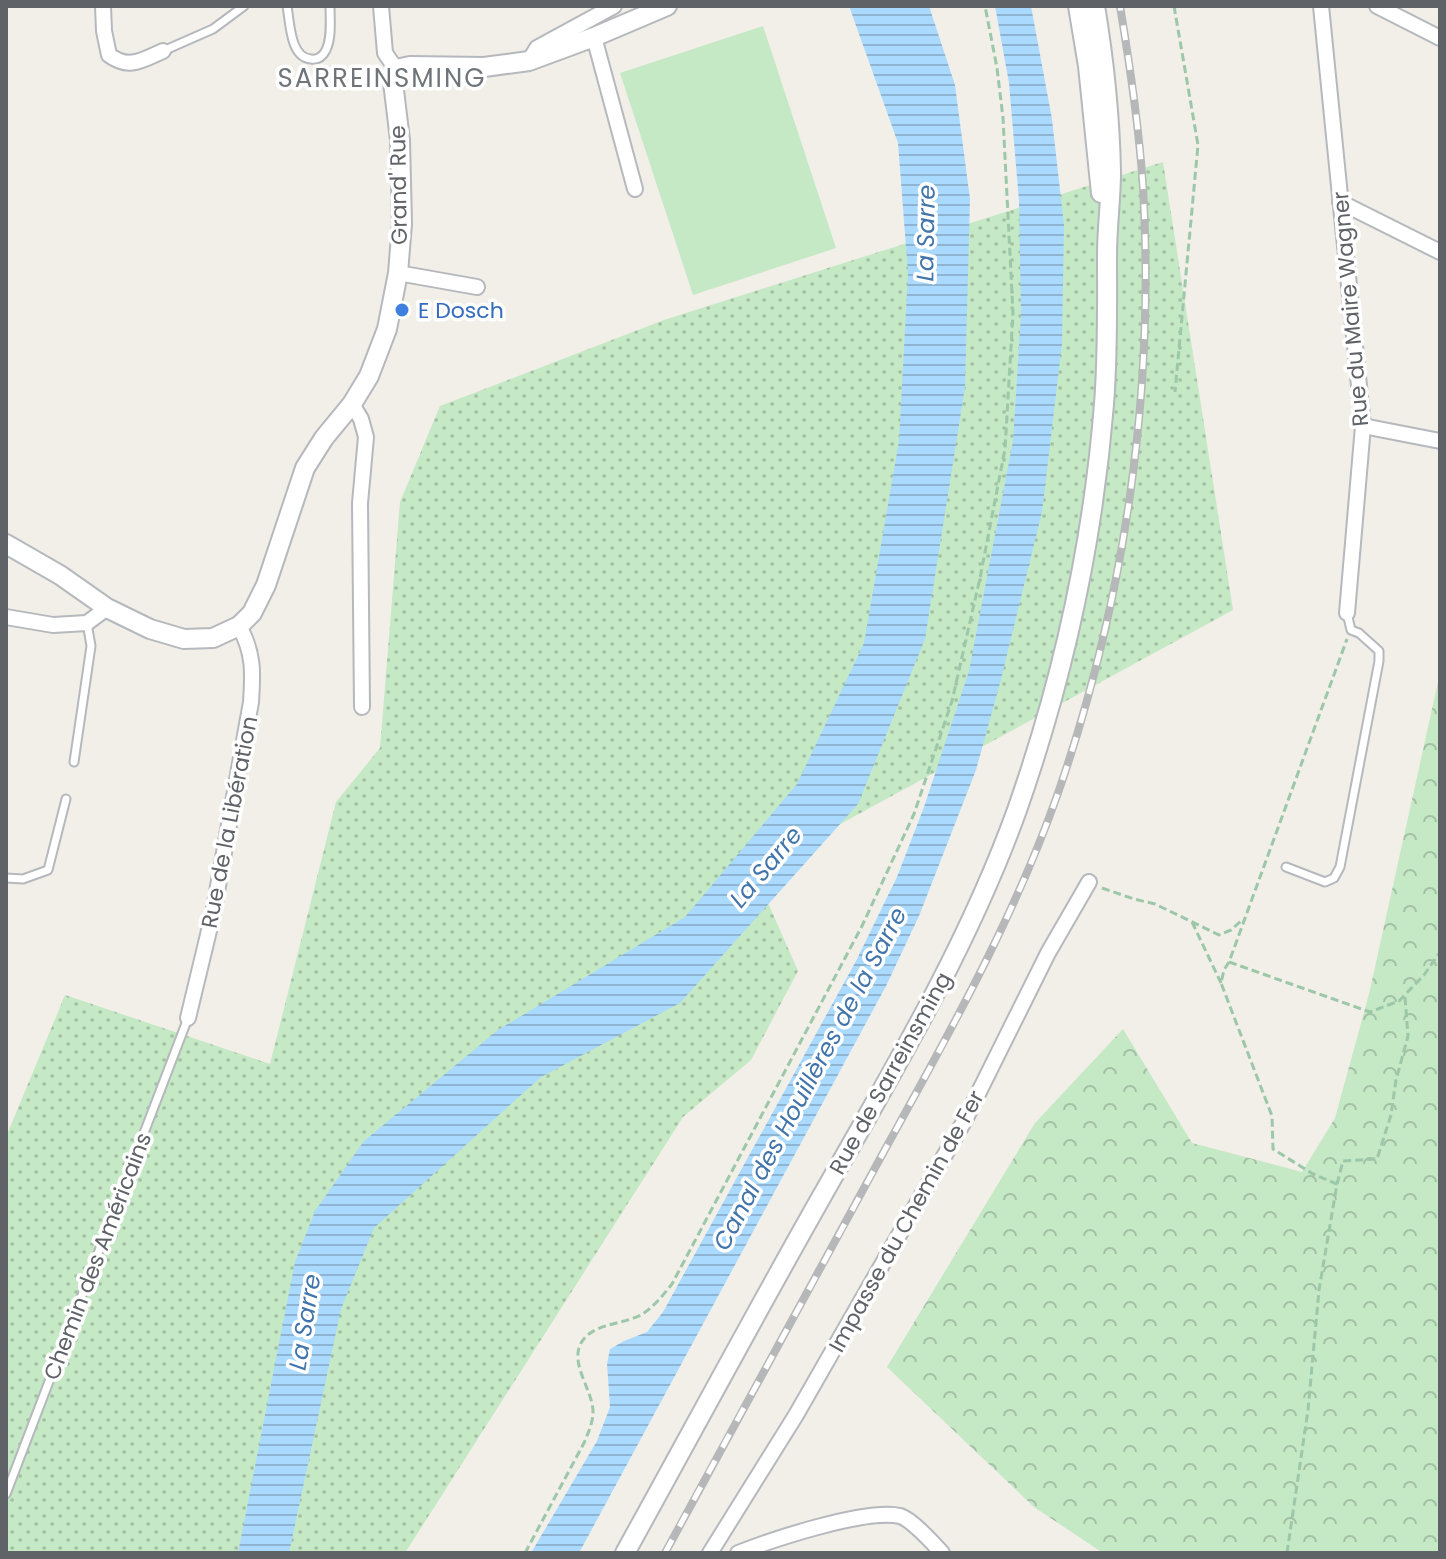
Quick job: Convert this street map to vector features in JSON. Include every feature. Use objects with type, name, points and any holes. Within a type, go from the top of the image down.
[{"type":"street","points":[[103,6],[109,55],[119,63],[138,63],[163,51]]},
{"type":"street","name":"Grand' Rue","points":[[239,626],[252,613],[266,585],[305,468],[369,376],[387,329],[398,273],[402,224],[400,140],[393,82],[396,69],[385,53],[381,6]]},
{"type":"street","points":[[529,61],[537,48],[614,6]]},
{"type":"street","points":[[396,69],[410,66],[484,67],[529,61],[667,6]]},
{"type":"street","points":[[1078,6],[1088,66],[1107,240]]},
{"type":"street","points":[[1095,6],[1106,91],[1111,168],[1107,240]]},
{"type":"street","name":"Rue du Maire Wagner","points":[[1321,6],[1363,426],[1347,613]]},
{"type":"street","points":[[1377,6],[1440,38]]},
{"type":"street","points":[[594,37],[635,189]]},
{"type":"street","points":[[1340,202],[1440,252]]},
{"type":"street","name":"Rue de Sarreinsming","points":[[625,1553],[916,1031],[995,866],[1032,764],[1060,669],[1083,563],[1104,404],[1107,240]]},
{"type":"street","name":"Grand' Rue","points":[[398,273],[477,287]]},
{"type":"street","points":[[352,404],[361,419],[366,437],[360,503],[362,707]]},
{"type":"street","points":[[1363,426],[1440,441]]},
{"type":"street","points":[[6,544],[60,575],[107,608],[150,629],[184,639],[213,638],[239,626]]},
{"type":"street","points":[[6,617],[53,625],[87,623],[107,608]]},
{"type":"street","name":"Rue de la Libération","points":[[188,1018],[213,914],[251,702],[254,671],[248,642],[239,626]]},
{"type":"street","name":"Impasse du Chemin de Fer","points":[[710,1553],[796,1415],[966,1118],[1048,953],[1089,882]]},
{"type":"street","points":[[738,1553],[869,1515],[902,1517],[942,1553]]},
{"type":"lane","points":[[163,51],[213,29],[244,6]]},
{"type":"lane","points":[[287,6],[294,45],[300,55],[309,60],[319,59],[325,53],[330,6]]},
{"type":"lane","points":[[1286,867],[1325,882],[1334,878],[1340,867],[1379,661],[1379,651],[1351,630],[1347,613]]},
{"type":"lane","points":[[74,762],[91,646],[87,623]]},
{"type":"lane","points":[[6,878],[23,879],[48,870],[66,799]]},
{"type":"lane","name":"Chemin des Américains","points":[[6,1494],[188,1018]]},
{"type":"path","points":[[525,1553],[592,1423],[593,1410],[578,1356],[579,1347],[600,1328],[648,1310],[672,1284],[862,926],[914,814],[952,701],[1005,449],[1013,313],[1003,118],[985,6]]},
{"type":"path","points":[[1174,6],[1198,145],[1175,392]]},
{"type":"path","points":[[1221,983],[1347,640],[1347,613]]},
{"type":"path","points":[[1089,882],[1155,904],[1219,935],[1231,930],[1246,916]]},
{"type":"path","points":[[1192,922],[1221,983],[1272,1116],[1273,1149],[1313,1174],[1337,1184]]},
{"type":"path","points":[[1229,962],[1370,1012],[1399,1001],[1424,975],[1440,952]]},
{"type":"path","points":[[1287,1553],[1308,1410],[1319,1290],[1337,1184],[1343,1161],[1377,1159],[1391,1115],[1396,1080],[1408,1036],[1405,994]]},
{"type":"green space","points":[[763,26],[836,248],[693,295],[620,73]]},
{"type":"green space","points":[[1163,162],[1233,610],[754,871],[798,971],[751,1060],[683,1117],[405,1553],[6,1553],[6,1137],[65,995],[270,1064],[336,802],[380,748],[400,502],[440,406],[664,320]]},
{"type":"green space","points":[[1440,673],[1440,1553],[1103,1553],[1034,1507],[887,1367],[1035,1123],[1123,1029],[1192,1143],[1302,1172],[1335,1118],[1369,994]]},
{"type":"water","name":"La Sarre","points":[[849,6],[929,6],[955,85],[970,199],[965,387],[925,639],[858,804],[680,1003],[541,1077],[374,1228],[341,1309],[289,1553],[238,1553],[295,1262],[315,1211],[364,1141],[498,1030],[685,917],[797,784],[864,643],[899,441],[908,273],[898,143]]},
{"type":"water","name":"Canal des Houillères de la Sarre","points":[[995,6],[1031,6],[1052,119],[1064,225],[1062,344],[1042,512],[976,770],[919,916],[886,986],[579,1553],[531,1553],[597,1441],[610,1407],[607,1364],[610,1349],[647,1332],[663,1312],[856,961],[897,877],[969,671],[1013,441],[1021,314],[1019,201],[1009,83]]},
{"type":"railway","points":[[665,1553],[935,1058],[1002,928],[1041,839],[1081,720],[1118,570],[1139,418],[1144,341],[1146,264],[1143,187],[1134,96],[1120,6]]},
{"type":"place","name":"E Dosch","points":[[402,310]]},
{"type":"district","name":"SARREINSMING","points":[[382,78]]}]
